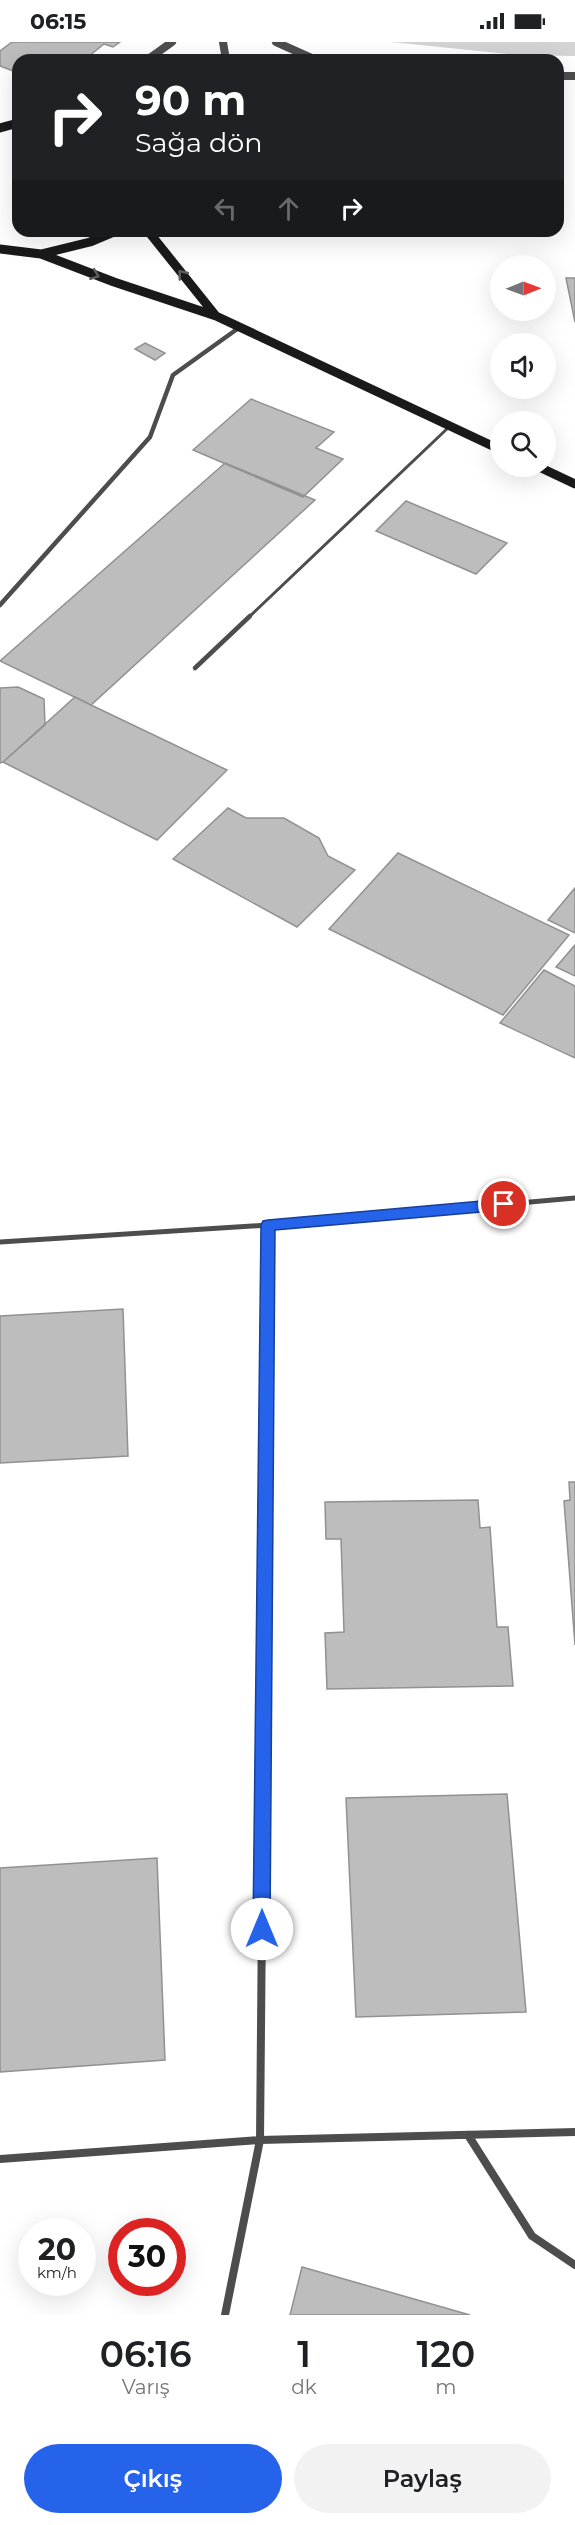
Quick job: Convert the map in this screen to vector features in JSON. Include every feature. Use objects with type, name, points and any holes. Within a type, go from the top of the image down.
[{"type":"main road","points":[[41,254],[102,237]]},
{"type":"main road","points":[[153,237],[216,316]]},
{"type":"main road","points":[[0,249],[41,254],[114,282],[216,316],[490,445]]},
{"type":"main road","points":[[556,475],[575,484]]},
{"type":"street","points":[[155,54],[172,42]]},
{"type":"street","points":[[276,42],[303,54]]},
{"type":"street","points":[[0,606],[150,437],[173,375],[240,327]]},
{"type":"street","points":[[0,1242],[268,1225],[575,1198]]},
{"type":"street","points":[[225,2315],[260,2140],[268,1225]]},
{"type":"street","points":[[0,2159],[260,2140],[575,2132]]},
{"type":"street","points":[[468,2135],[532,2236],[575,2265]]},
{"type":"lane","points":[[195,668],[450,426]]},
{"type":"shaded area","points":[[391,42],[575,42],[575,56],[508,54]]},
{"type":"building","points":[[12,42],[120,42],[113,47],[104,44],[92,54],[12,54],[12,71],[0,66],[0,51]]},
{"type":"building","points":[[566,278],[575,278],[575,322]]},
{"type":"building","points":[[145,343],[165,353],[155,360],[135,349]]},
{"type":"building","points":[[251,399],[334,432],[316,448],[343,459],[303,497],[193,450]]},
{"type":"building","points":[[225,463],[315,500],[91,705],[0,661]]},
{"type":"building","points":[[406,501],[507,543],[476,574],[376,531]]},
{"type":"building","points":[[18,687],[44,699],[45,725],[0,763],[0,688]]},
{"type":"building","points":[[75,697],[227,770],[157,840],[3,762]]},
{"type":"building","points":[[228,808],[246,818],[284,818],[319,838],[328,856],[355,870],[297,927],[173,859]]},
{"type":"building","points":[[398,853],[569,935],[503,1015],[329,929]]},
{"type":"building","points":[[575,888],[575,933],[548,920]]},
{"type":"building","points":[[575,945],[575,976],[556,967]]},
{"type":"building","points":[[544,970],[575,986],[575,1058],[500,1023]]},
{"type":"building","points":[[123,1309],[128,1456],[0,1463],[0,1316]]},
{"type":"building","points":[[569,1482],[575,1482],[575,1645],[564,1501],[570,1500]]},
{"type":"building","points":[[478,1500],[480,1528],[490,1527],[497,1627],[508,1627],[513,1686],[327,1689],[325,1633],[344,1632],[341,1539],[326,1539],[325,1502]]},
{"type":"building","points":[[507,1794],[526,2012],[356,2017],[346,1798]]},
{"type":"building","points":[[157,1858],[165,2060],[0,2072],[0,1868]]},
{"type":"building","points":[[302,2267],[470,2315],[290,2315]]},
{"type":"route","points":[[262,1929],[268,1225],[504,1204]]}]
